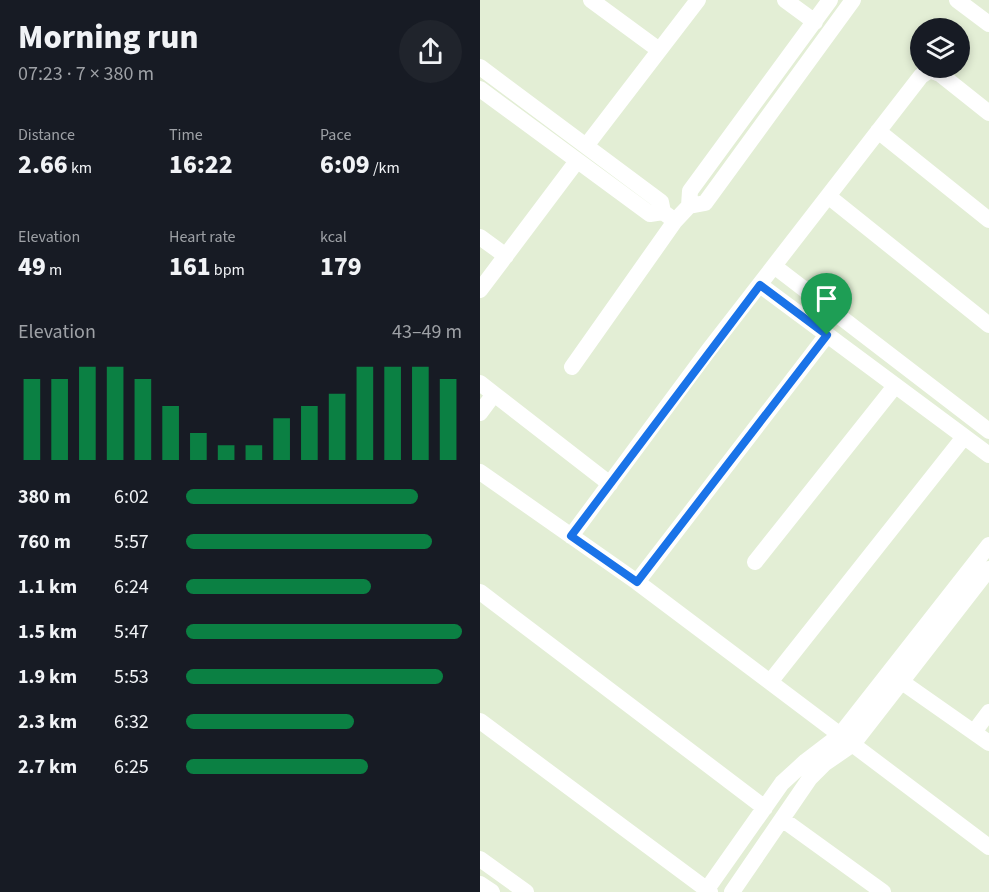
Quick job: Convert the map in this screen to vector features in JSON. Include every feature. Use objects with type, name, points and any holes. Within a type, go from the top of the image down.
[{"type":"street","points":[[591,0],[660,50]]},
{"type":"street","points":[[480,290],[698,0]]},
{"type":"street","points":[[785,0],[815,22]]},
{"type":"street","points":[[689,206],[690,190],[830,0]]},
{"type":"street","points":[[572,367],[669,217],[689,206],[705,203],[853,0]]},
{"type":"street","points":[[967,3],[989,24]]},
{"type":"street","points":[[480,67],[581,153]]},
{"type":"street","points":[[571,536],[774,266],[921,76],[930,70],[940,74],[989,113]]},
{"type":"street","points":[[480,89],[661,202],[669,217]]},
{"type":"street","points":[[878,131],[989,220]]},
{"type":"street","points":[[828,196],[989,325]]},
{"type":"street","points":[[480,237],[506,256]]},
{"type":"street","points":[[774,266],[989,431]]},
{"type":"street","points":[[760,285],[989,455]]},
{"type":"street","points":[[637,582],[827,335]]},
{"type":"street","points":[[480,383],[610,484]]},
{"type":"street","points":[[755,562],[895,386]]},
{"type":"street","points":[[480,413],[494,394]]},
{"type":"street","points":[[770,682],[964,437]]},
{"type":"street","points":[[480,472],[637,582],[989,847]]},
{"type":"street","points":[[480,721],[707,891],[783,783],[806,761],[846,740],[989,544]]},
{"type":"street","points":[[732,892],[810,778],[902,681],[989,569]]},
{"type":"street","points":[[480,592],[765,807]]},
{"type":"street","points":[[902,681],[989,743]]},
{"type":"street","points":[[974,732],[989,712]]},
{"type":"street","points":[[782,819],[883,892]]},
{"type":"street","points":[[480,859],[526,892]]},
{"type":"street","points":[[480,884],[492,892]]},
{"type":"route","points":[[760,285],[827,335],[637,582],[571,536],[708,351],[760,285]]}]
